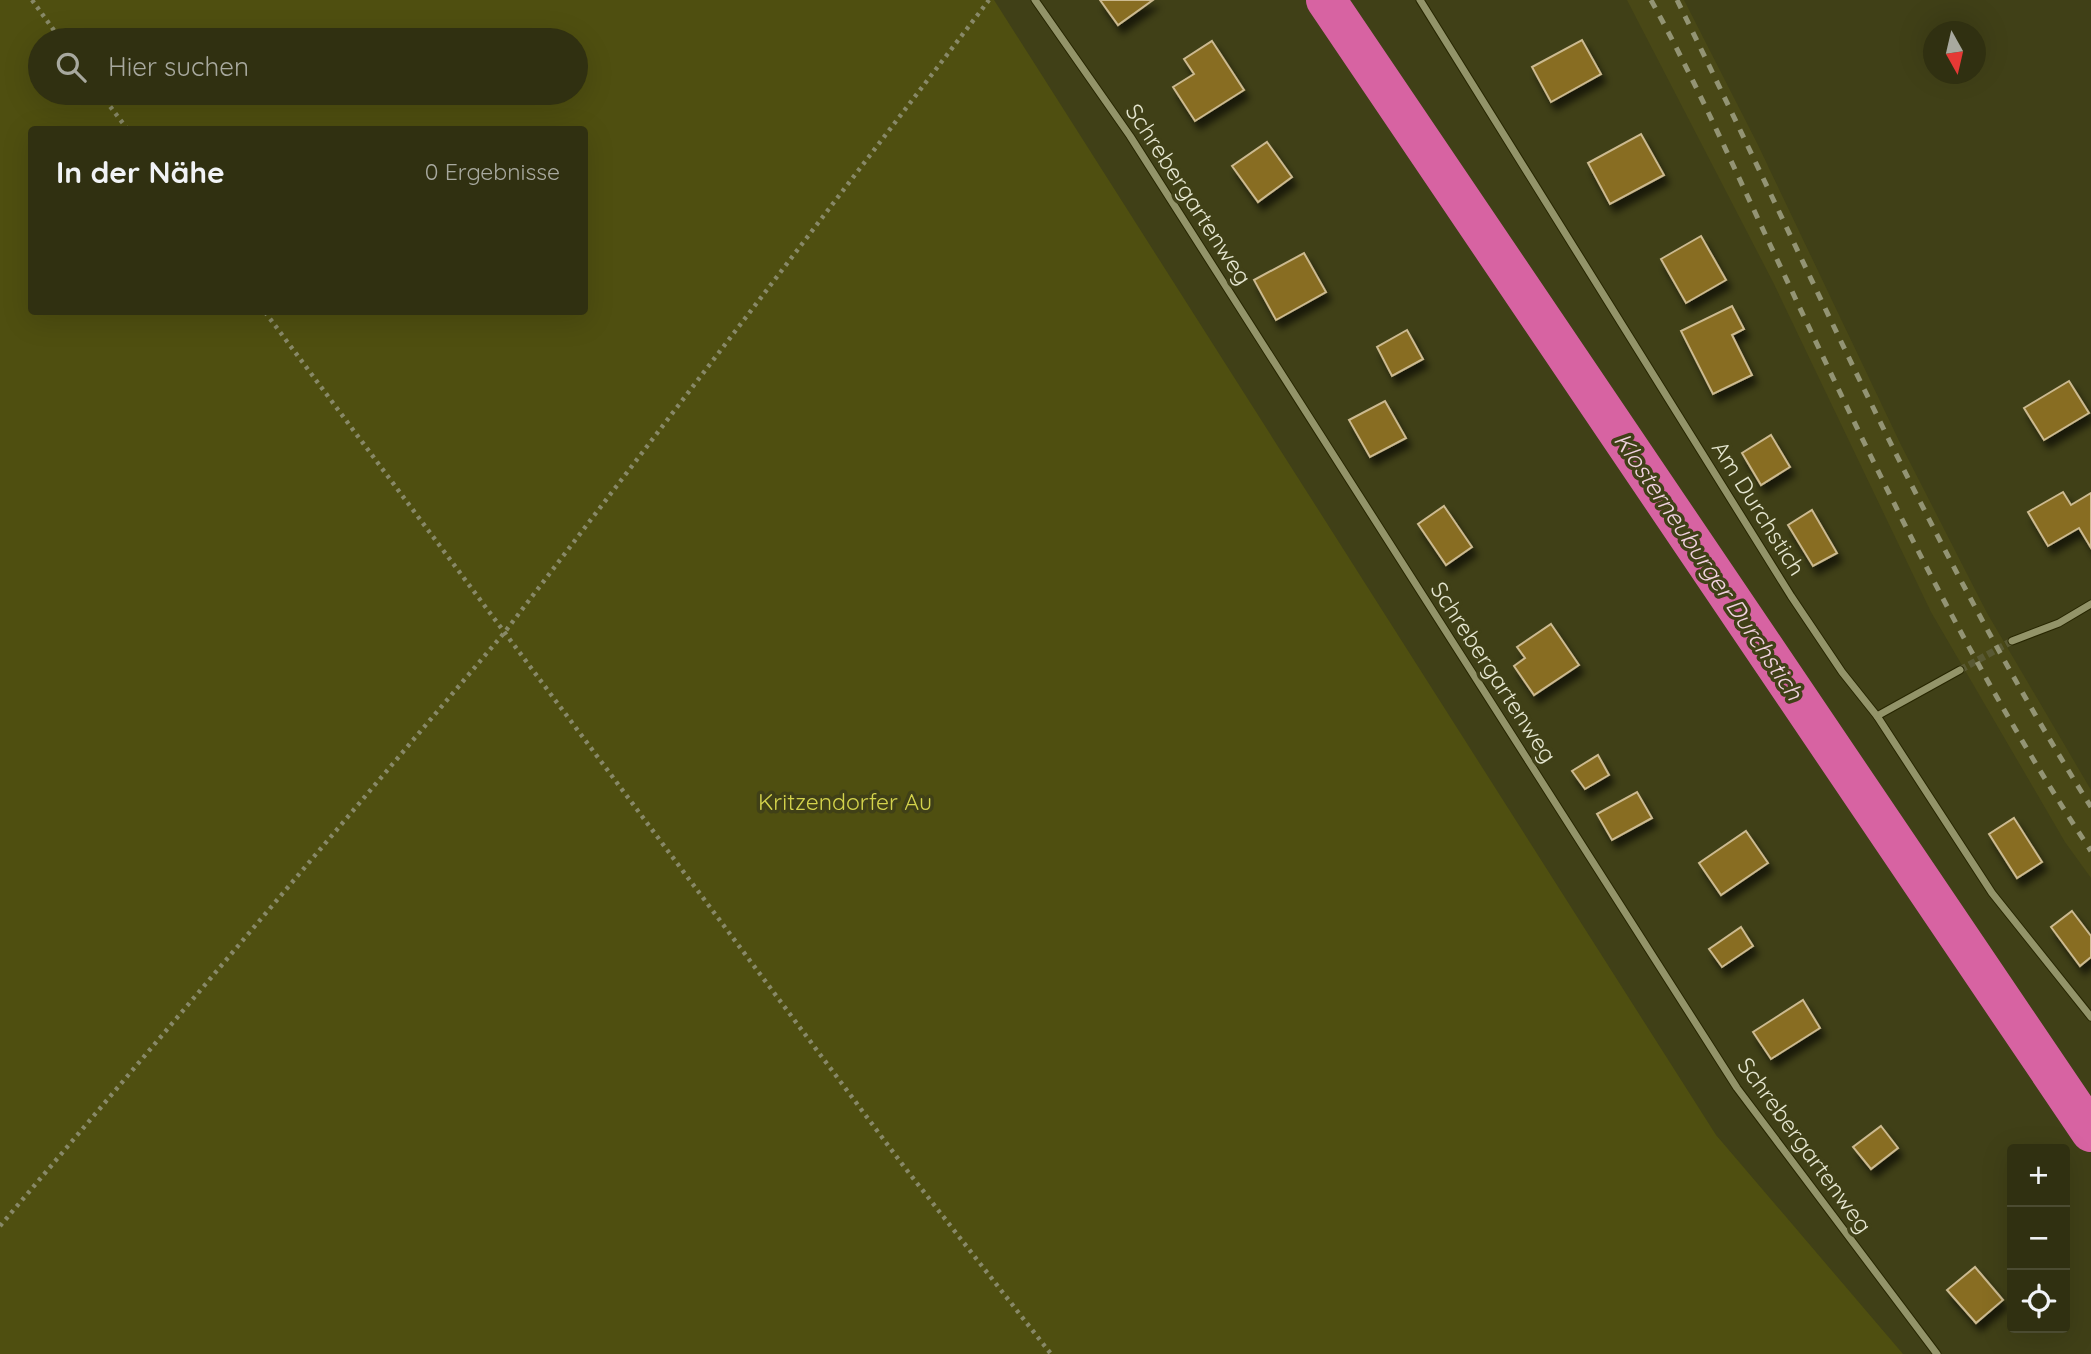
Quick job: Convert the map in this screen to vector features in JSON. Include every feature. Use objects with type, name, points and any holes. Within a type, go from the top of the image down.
[{"type":"street","name":"Schrebergartenweg","points":[[1034,0],[1130,136],[1737,1088],[1937,1354]]},
{"type":"street","name":"Am Durchstich","points":[[1420,0],[1791,596],[1842,672],[1877,716],[1992,893],[2091,1017]]},
{"type":"street","points":[[2012,641],[2059,623],[2091,604]]},
{"type":"street","points":[[1877,716],[1960,670]]},
{"type":"path","points":[[32,0],[52,28]]},
{"type":"path","points":[[0,1226],[504,633],[989,0]]},
{"type":"path","points":[[109,105],[125,126]]},
{"type":"path","points":[[267,315],[902,1164],[1051,1354]]},
{"type":"shaded area","points":[[1627,0],[1684,0],[1757,143],[1901,445],[1987,613],[2091,790],[2091,878],[2065,842],[1931,612],[1773,282]]},
{"type":"green space","name":"Kritzendorfer Au","points":[[0,0],[994,0],[1716,1135],[1903,1354],[0,1354]]},
{"type":"building","points":[[1100,0],[1153,0],[1118,25]]},
{"type":"building","points":[[1582,40],[1601,74],[1551,102],[1532,67]]},
{"type":"building","points":[[1212,41],[1244,90],[1195,121],[1173,87],[1194,74],[1184,59]]},
{"type":"building","points":[[1641,134],[1664,175],[1610,204],[1588,163]]},
{"type":"building","points":[[1267,142],[1292,177],[1258,202],[1232,166]]},
{"type":"building","points":[[1701,236],[1726,280],[1686,303],[1661,259]]},
{"type":"building","points":[[1304,253],[1326,292],[1276,320],[1254,280]]},
{"type":"building","points":[[1732,306],[1744,329],[1732,335],[1752,375],[1713,394],[1681,331]]},
{"type":"building","points":[[1407,330],[1423,359],[1392,376],[1377,347]]},
{"type":"building","points":[[2069,381],[2089,413],[2044,440],[2024,408]]},
{"type":"building","points":[[1385,401],[1406,438],[1370,457],[1349,420]]},
{"type":"building","points":[[1771,435],[1790,467],[1761,485],[1742,453]]},
{"type":"building","points":[[2063,492],[2071,505],[2091,493],[2091,548],[2079,528],[2048,546],[2028,512]]},
{"type":"building","points":[[1444,506],[1472,547],[1446,565],[1418,524]]},
{"type":"building","points":[[1812,510],[1837,553],[1813,566],[1788,525]]},
{"type":"building","points":[[1551,624],[1579,665],[1534,695],[1514,666],[1525,658],[1517,647]]},
{"type":"building","points":[[1598,755],[1609,775],[1585,789],[1572,771]]},
{"type":"building","points":[[1637,792],[1652,818],[1612,840],[1597,814]]},
{"type":"building","points":[[2014,818],[2042,862],[2017,878],[1989,834]]},
{"type":"building","points":[[1746,831],[1768,863],[1721,895],[1699,863]]},
{"type":"building","points":[[2072,911],[2091,936],[2091,957],[2080,966],[2051,927]]},
{"type":"building","points":[[1741,927],[1753,946],[1722,967],[1709,949]]},
{"type":"building","points":[[1803,1000],[1820,1028],[1771,1059],[1753,1032]]},
{"type":"building","points":[[1881,1126],[1898,1148],[1871,1169],[1853,1147]]},
{"type":"building","points":[[1975,1267],[2003,1300],[1976,1323],[1947,1290]]},
{"type":"waterway","name":"Klosterneuburger Durchstich","points":[[1326,0],[2091,1132]]},
{"type":"tunnel","points":[[1960,670],[2012,641]]},
{"type":"railway","points":[[1651,0],[1699,94],[1846,406],[1922,558],[2002,707],[2091,851]]},
{"type":"railway","points":[[1677,0],[1925,511],[2032,710],[2091,807]]}]
